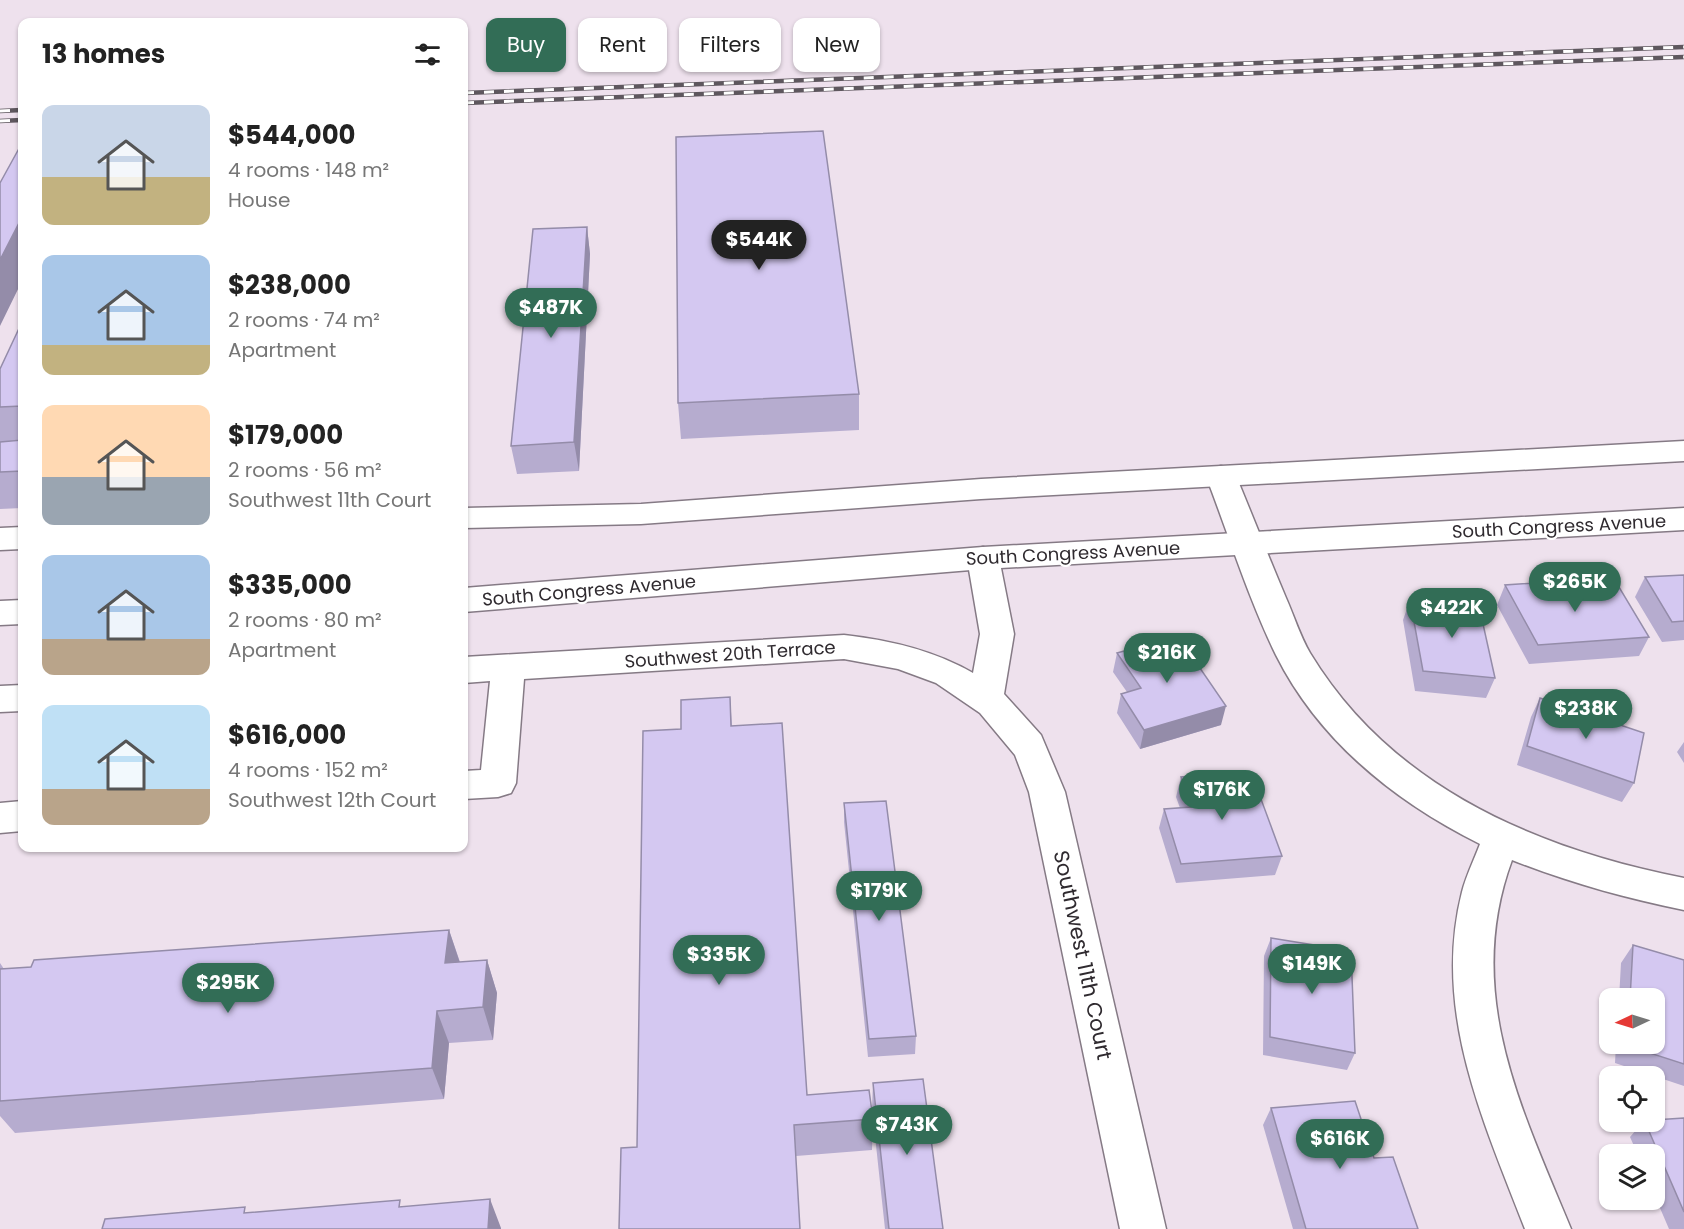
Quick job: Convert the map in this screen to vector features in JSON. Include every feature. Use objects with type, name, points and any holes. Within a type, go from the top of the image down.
[{"type":"main road","points":[[468,518],[641,514],[981,489],[1684,451]]},
{"type":"main road","points":[[1221,476],[1294,656],[1332,711],[1386,765],[1455,814],[1502,838],[1572,867],[1616,881],[1684,894]]},
{"type":"main road","name":"South Congress Avenue","points":[[468,600],[983,558],[1684,519]]},
{"type":"main road","points":[[0,539],[18,538]]},
{"type":"main road","points":[[983,558],[997,634],[986,697]]},
{"type":"main road","points":[[0,613],[18,612]]},
{"type":"main road","name":"Southwest 20th Terrace","points":[[468,670],[844,647],[876,650],[934,666],[986,697]]},
{"type":"main road","points":[[468,785],[498,783],[508,668]]},
{"type":"main road","name":"Southwest 11th Court","points":[[986,697],[1010,720],[1029,747],[1047,792],[1143,1229]]},
{"type":"main road","points":[[0,699],[18,698]]},
{"type":"main road","points":[[0,818],[18,816]]},
{"type":"main road","points":[[1502,838],[1481,891],[1473,952],[1477,1020],[1494,1094],[1548,1229]]},
{"type":"building","points":[[823,131],[859,394],[678,403],[676,137]]},
{"type":"building","points":[[18,150],[18,225],[0,260],[0,183]]},
{"type":"building","points":[[587,227],[574,442],[511,446],[533,229]]},
{"type":"building","points":[[18,331],[18,406],[0,407],[0,369]]},
{"type":"building","points":[[18,440],[18,471],[0,472],[0,442]]},
{"type":"building","points":[[1684,575],[1684,621],[1672,622],[1645,577]]},
{"type":"building","points":[[1566,581],[1572,591],[1619,587],[1649,637],[1538,645],[1505,585]]},
{"type":"building","points":[[1410,600],[1479,606],[1495,678],[1423,671]]},
{"type":"building","points":[[1178,636],[1226,706],[1144,730],[1121,694],[1141,688],[1117,653]]},
{"type":"building","points":[[730,697],[731,726],[782,723],[807,1095],[869,1090],[873,1119],[794,1125],[800,1229],[619,1229],[621,1148],[637,1147],[643,731],[681,729],[681,700]]},
{"type":"building","points":[[1540,698],[1644,733],[1634,783],[1527,746]]},
{"type":"building","points":[[1251,772],[1282,856],[1181,864],[1164,809],[1191,807],[1181,777]]},
{"type":"building","points":[[886,801],[916,1036],[869,1039],[844,803]]},
{"type":"building","points":[[449,930],[445,963],[487,960],[483,1007],[437,1011],[432,1068],[0,1101],[0,969],[31,967],[34,960]]},
{"type":"building","points":[[1271,938],[1351,951],[1355,1053],[1270,1037]]},
{"type":"building","points":[[1633,945],[1684,960],[1684,1064],[1653,1054],[1665,1054],[1665,988],[1631,988]]},
{"type":"building","points":[[923,1079],[943,1229],[889,1229],[873,1083]]},
{"type":"building","points":[[1355,1101],[1374,1158],[1393,1157],[1418,1229],[1306,1229],[1271,1108]]},
{"type":"building","points":[[1684,1118],[1684,1212],[1665,1168],[1665,1144],[1655,1144],[1649,1132],[1665,1132],[1665,1119]]},
{"type":"building","points":[[490,1199],[488,1229],[102,1229],[105,1219],[245,1207],[244,1213],[400,1200],[399,1207]]},
{"type":"railway","points":[[468,93],[1684,47]]},
{"type":"railway","points":[[468,103],[1684,57]]},
{"type":"railway","points":[[0,111],[18,110]]},
{"type":"railway","points":[[0,121],[18,120]]}]
